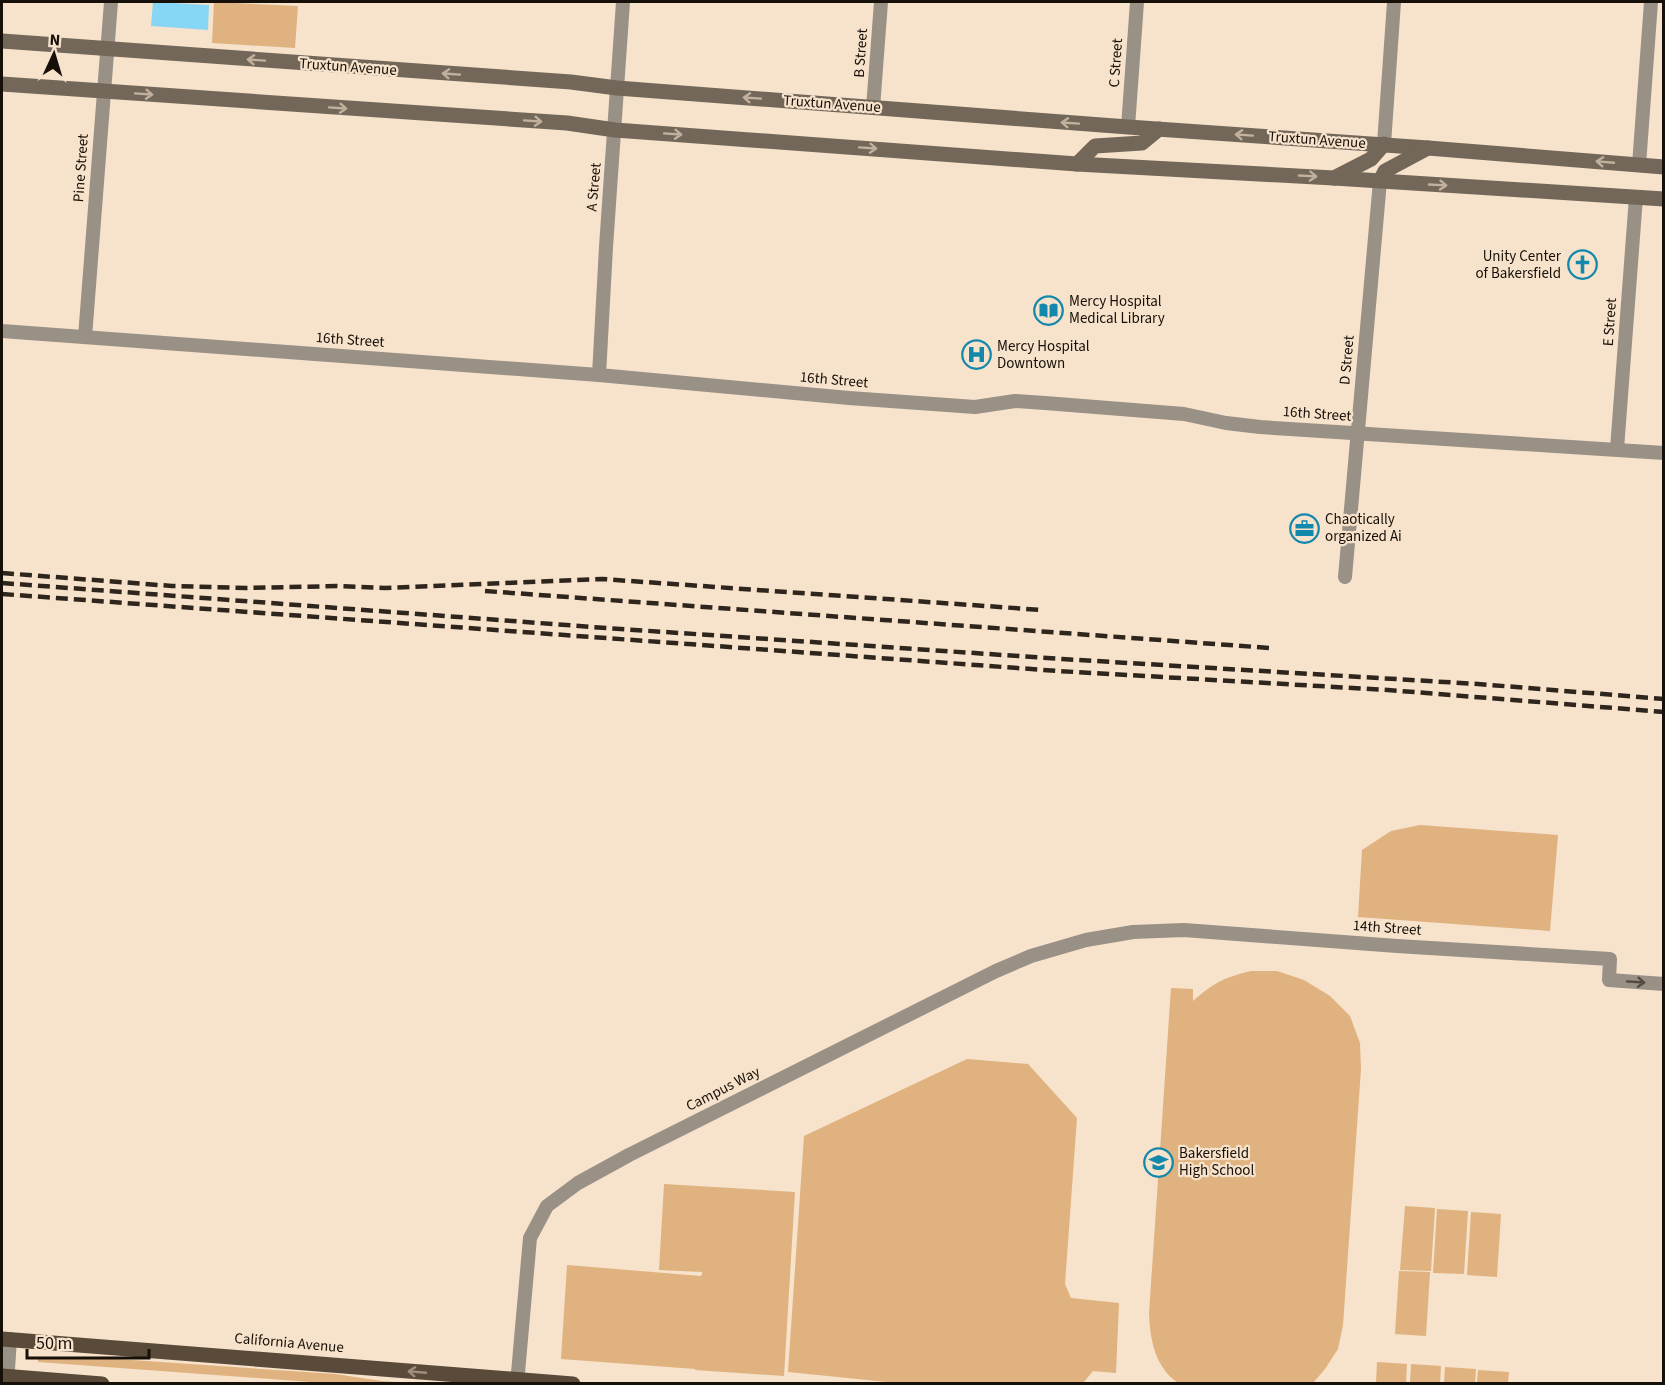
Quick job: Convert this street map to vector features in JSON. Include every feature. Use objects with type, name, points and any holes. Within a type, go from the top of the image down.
[{"type":"main road","name":"Truxtun Avenue","points":[[2,41],[571,82],[617,88],[873,108],[1428,147],[1664,167]]},
{"type":"main road","points":[[2,84],[555,123],[615,130],[1077,164],[1334,177],[1664,200]]},
{"type":"main road","points":[[1077,164],[1095,146],[1142,143],[1159,129]]},
{"type":"main road","points":[[1334,177],[1371,159],[1384,144]]},
{"type":"main road","points":[[1380,181],[1385,171],[1428,147]]},
{"type":"main road","name":"California Avenue","points":[[6,1339],[517,1382],[573,1383]]},
{"type":"main road","points":[[5,1378],[102,1383]]},
{"type":"street","name":"Pine Street","points":[[85,337],[111,2]]},
{"type":"street","name":"A Street","points":[[599,375],[623,2]]},
{"type":"street","name":"B Street","points":[[873,108],[881,2]]},
{"type":"street","name":"C Street","points":[[1128,127],[1137,2]]},
{"type":"street","points":[[1384,144],[1394,2]]},
{"type":"street","points":[[1639,165],[1651,2]]},
{"type":"street","name":"D Street","points":[[1345,577],[1380,181]]},
{"type":"street","name":"E Street","points":[[1617,449],[1636,197]]},
{"type":"street","name":"16th Street","points":[[2,331],[599,375],[849,398],[975,407],[1015,401],[1045,403],[1184,414],[1260,427],[1664,453]]},
{"type":"street","name":"14th Street","points":[[1086,939],[1133,932],[1184,930],[1610,959],[1609,980],[1664,984]]},
{"type":"street","name":"Campus Way","points":[[517,1382],[530,1238],[547,1206],[578,1184],[629,1155],[996,971],[1031,956],[1086,939]]},
{"type":"street","points":[[5,1378],[6,1339]]},
{"type":"shaded area","points":[[214,2],[298,6],[295,48],[212,43]]},
{"type":"shaded area","points":[[1420,825],[1558,835],[1550,931],[1358,917],[1362,850],[1391,831]]},
{"type":"shaded area","points":[[1251,971],[1277,971],[1304,980],[1330,996],[1350,1016],[1360,1043],[1361,1069],[1343,1325],[1338,1349],[1313,1383],[1178,1383],[1164,1369],[1155,1352],[1149,1313],[1171,988],[1193,989],[1193,1001],[1220,982]]},
{"type":"shaded area","points":[[967,1059],[1028,1064],[1077,1118],[1065,1284],[1071,1298],[1119,1303],[1116,1373],[1093,1371],[1083,1383],[907,1384],[788,1372],[804,1136]]},
{"type":"shaded area","points":[[664,1184],[795,1192],[784,1376],[561,1359],[567,1265],[701,1276],[702,1272],[659,1270]]},
{"type":"shaded area","points":[[1405,1206],[1435,1208],[1431,1271],[1400,1270]]},
{"type":"shaded area","points":[[1437,1209],[1468,1211],[1464,1274],[1433,1273]]},
{"type":"shaded area","points":[[1471,1212],[1501,1214],[1497,1277],[1467,1275]]},
{"type":"shaded area","points":[[1399,1271],[1430,1272],[1426,1336],[1395,1334]]},
{"type":"shaded area","points":[[38,1359],[117,1359],[335,1374],[411,1383],[324,1383],[38,1362]]},
{"type":"shaded area","points":[[1377,1362],[1407,1364],[1406,1383],[1376,1383]]},
{"type":"shaded area","points":[[1411,1364],[1441,1366],[1440,1383],[1410,1383]]},
{"type":"shaded area","points":[[1445,1367],[1476,1369],[1475,1383],[1444,1383]]},
{"type":"shaded area","points":[[1478,1370],[1509,1372],[1508,1383],[1477,1383]]},
{"type":"water","points":[[153,2],[209,5],[208,30],[151,26]]},
{"type":"railway","points":[[2,573],[172,586],[247,588],[337,586],[385,588],[602,579],[1042,610]]},
{"type":"railway","points":[[2,583],[606,628],[1478,684],[1664,699]]},
{"type":"railway","points":[[485,591],[1270,648]]},
{"type":"railway","points":[[2,594],[1058,671],[1388,690],[1664,712]]},
{"type":"place","name":"Unity Center of Bakersfield","points":[[1582,265]]},
{"type":"place","name":"Mercy Hospital Medical Library","points":[[1048,310]]},
{"type":"place","name":"Mercy Hospital Downtown","points":[[976,355]]},
{"type":"place","name":"Chaotically organized Ai","points":[[1304,528]]},
{"type":"place","name":"Bakersfield High School","points":[[1158,1162]]}]
